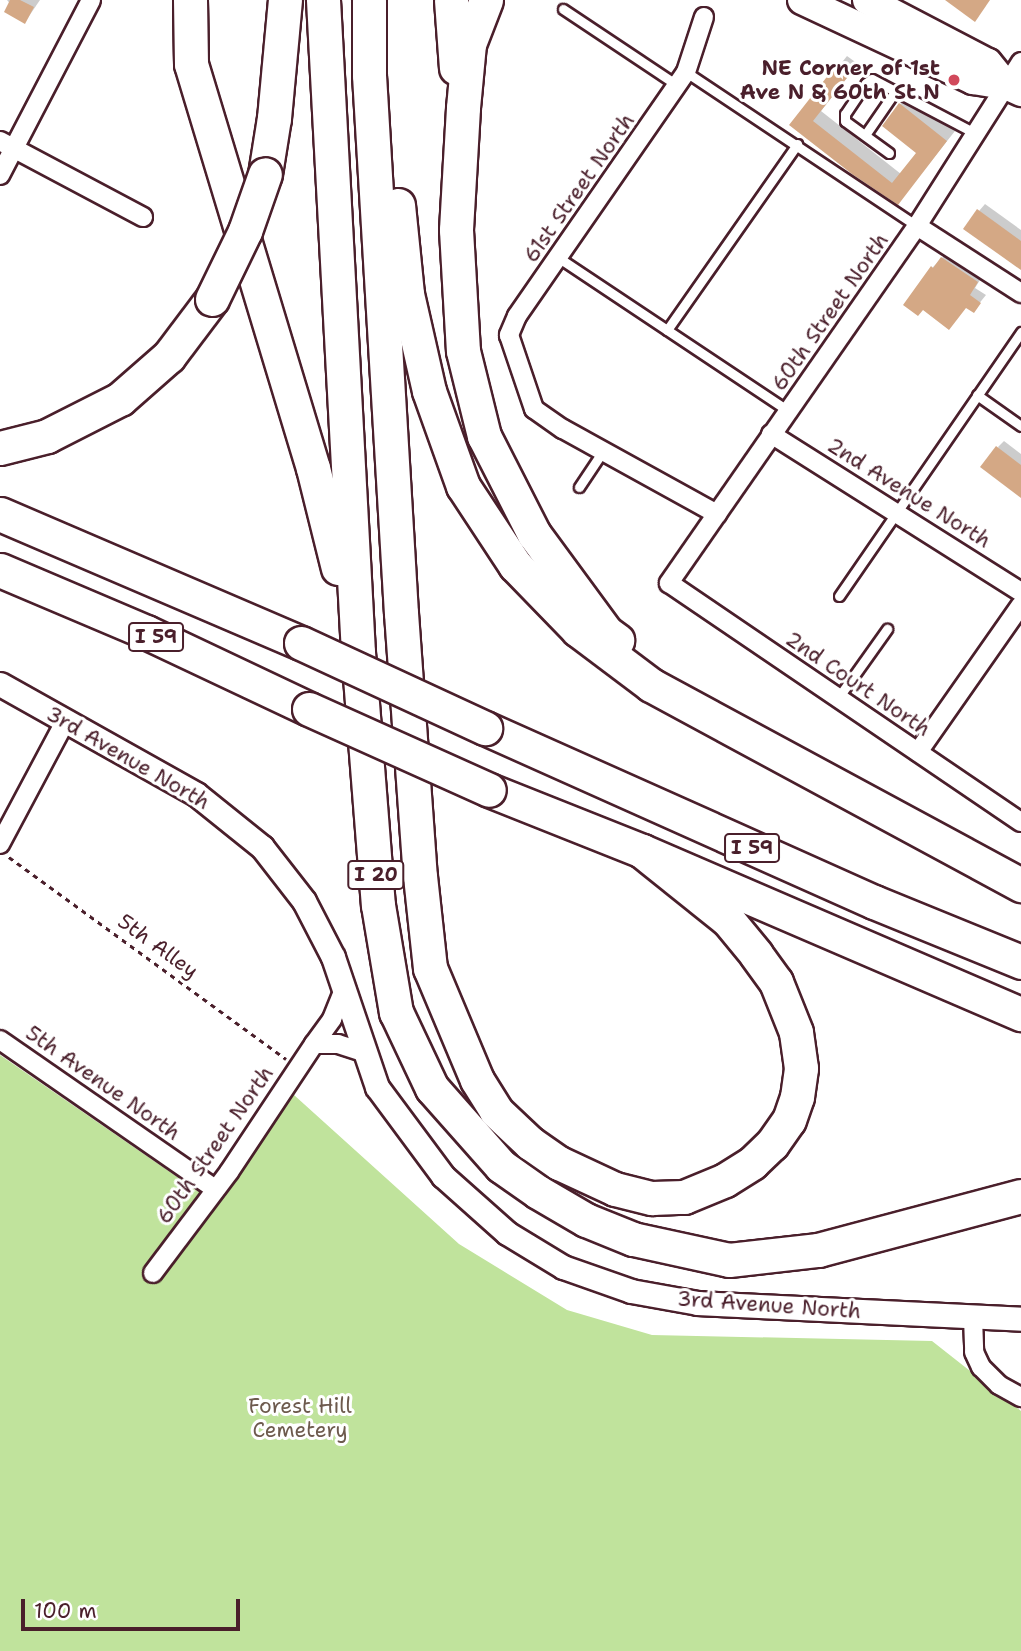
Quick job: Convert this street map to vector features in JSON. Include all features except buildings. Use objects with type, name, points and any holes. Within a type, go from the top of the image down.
[{"type":"highway","points":[[190,0],[191,64],[313,468],[358,652]]},
{"type":"highway","points":[[0,448],[47,436],[120,400],[169,356],[212,299],[246,231],[265,174],[274,118],[285,0]]},
{"type":"highway","name":"I 20","points":[[323,0],[358,652],[378,905],[396,1012],[432,1088],[501,1166],[586,1220],[633,1239],[729,1260],[818,1250],[1021,1196]]},
{"type":"highway","points":[[369,0],[369,75],[400,600],[420,876],[430,968],[477,1080],[496,1111],[530,1143],[559,1163],[615,1189],[652,1198],[684,1197],[725,1180],[752,1163],[772,1144],[789,1120],[797,1097],[801,1068],[796,1032],[776,982],[756,954],[728,920],[642,851]]},
{"type":"highway","points":[[383,0],[392,137],[407,294],[429,391],[463,486],[515,565],[578,630],[652,685],[1021,885]]},
{"type":"highway","points":[[451,0],[454,57],[463,108]]},
{"type":"highway","points":[[486,0],[469,44],[456,230],[463,351],[484,436],[534,534],[606,632],[711,717]]},
{"type":"highway","name":"I 59","points":[[0,514],[301,643],[874,902],[1021,962]]},
{"type":"highway","name":"I 59","points":[[0,570],[146,632],[489,790],[642,851],[1021,1014]]},
{"type":"main road","points":[[802,0],[974,80],[1016,79]]},
{"type":"main road","points":[[867,0],[1016,79]]},
{"type":"street","points":[[0,176],[7,145],[91,0]]},
{"type":"street","name":"61st Street North","points":[[603,451],[534,409],[509,335],[517,316],[682,79],[704,17]]},
{"type":"street","name":"60th Street North","points":[[669,583],[917,226],[975,134],[1016,79]]},
{"type":"street","points":[[7,145],[144,217]]},
{"type":"street","points":[[917,226],[1021,293]]},
{"type":"street","name":"2nd Avenue North","points":[[771,434],[1021,592]]},
{"type":"street","points":[[603,451],[717,514]]},
{"type":"street","name":"2nd Court North","points":[[669,583],[1021,821]]},
{"type":"street","points":[[918,752],[1021,605]]},
{"type":"street","name":"3rd Avenue North","points":[[0,684],[196,793],[262,847],[304,901],[333,957],[377,1087],[443,1177],[507,1233],[563,1266],[631,1291],[698,1303],[1021,1320]]},
{"type":"street","points":[[0,844],[65,722]]},
{"type":"street","name":"60th Street North","points":[[153,1273],[229,1172],[297,1067],[332,1019],[343,992]]},
{"type":"street","name":"5th Avenue North","points":[[0,1040],[215,1189]]},
{"type":"street","points":[[314,1044],[338,1044],[363,1052]]},
{"type":"street","points":[[973,1317],[974,1352],[981,1367],[999,1385],[1021,1397]]},
{"type":"lane","points":[[564,9],[797,144],[917,226]]},
{"type":"lane","points":[[889,153],[845,121],[845,114],[866,83],[872,79],[975,134]]},
{"type":"lane","points":[[864,135],[896,90]]},
{"type":"lane","points":[[667,330],[797,144]]},
{"type":"lane","points":[[559,258],[788,411]]},
{"type":"lane","points":[[839,596],[1021,332]]},
{"type":"lane","points":[[977,395],[1021,426]]},
{"type":"lane","points":[[579,487],[603,451]]},
{"type":"lane","points":[[838,698],[887,629]]},
{"type":"path","name":"5th Alley","points":[[0,850],[297,1067]]},
{"type":"green space","name":"Forest Hill Cemetery","points":[[0,1055],[212,1201],[294,1095],[459,1244],[567,1310],[652,1335],[932,1341],[1021,1411],[1021,1651],[0,1651]]},
{"type":"place","name":"NE Corner of 1st Ave N & 60th St N","points":[[954,80]]}]
